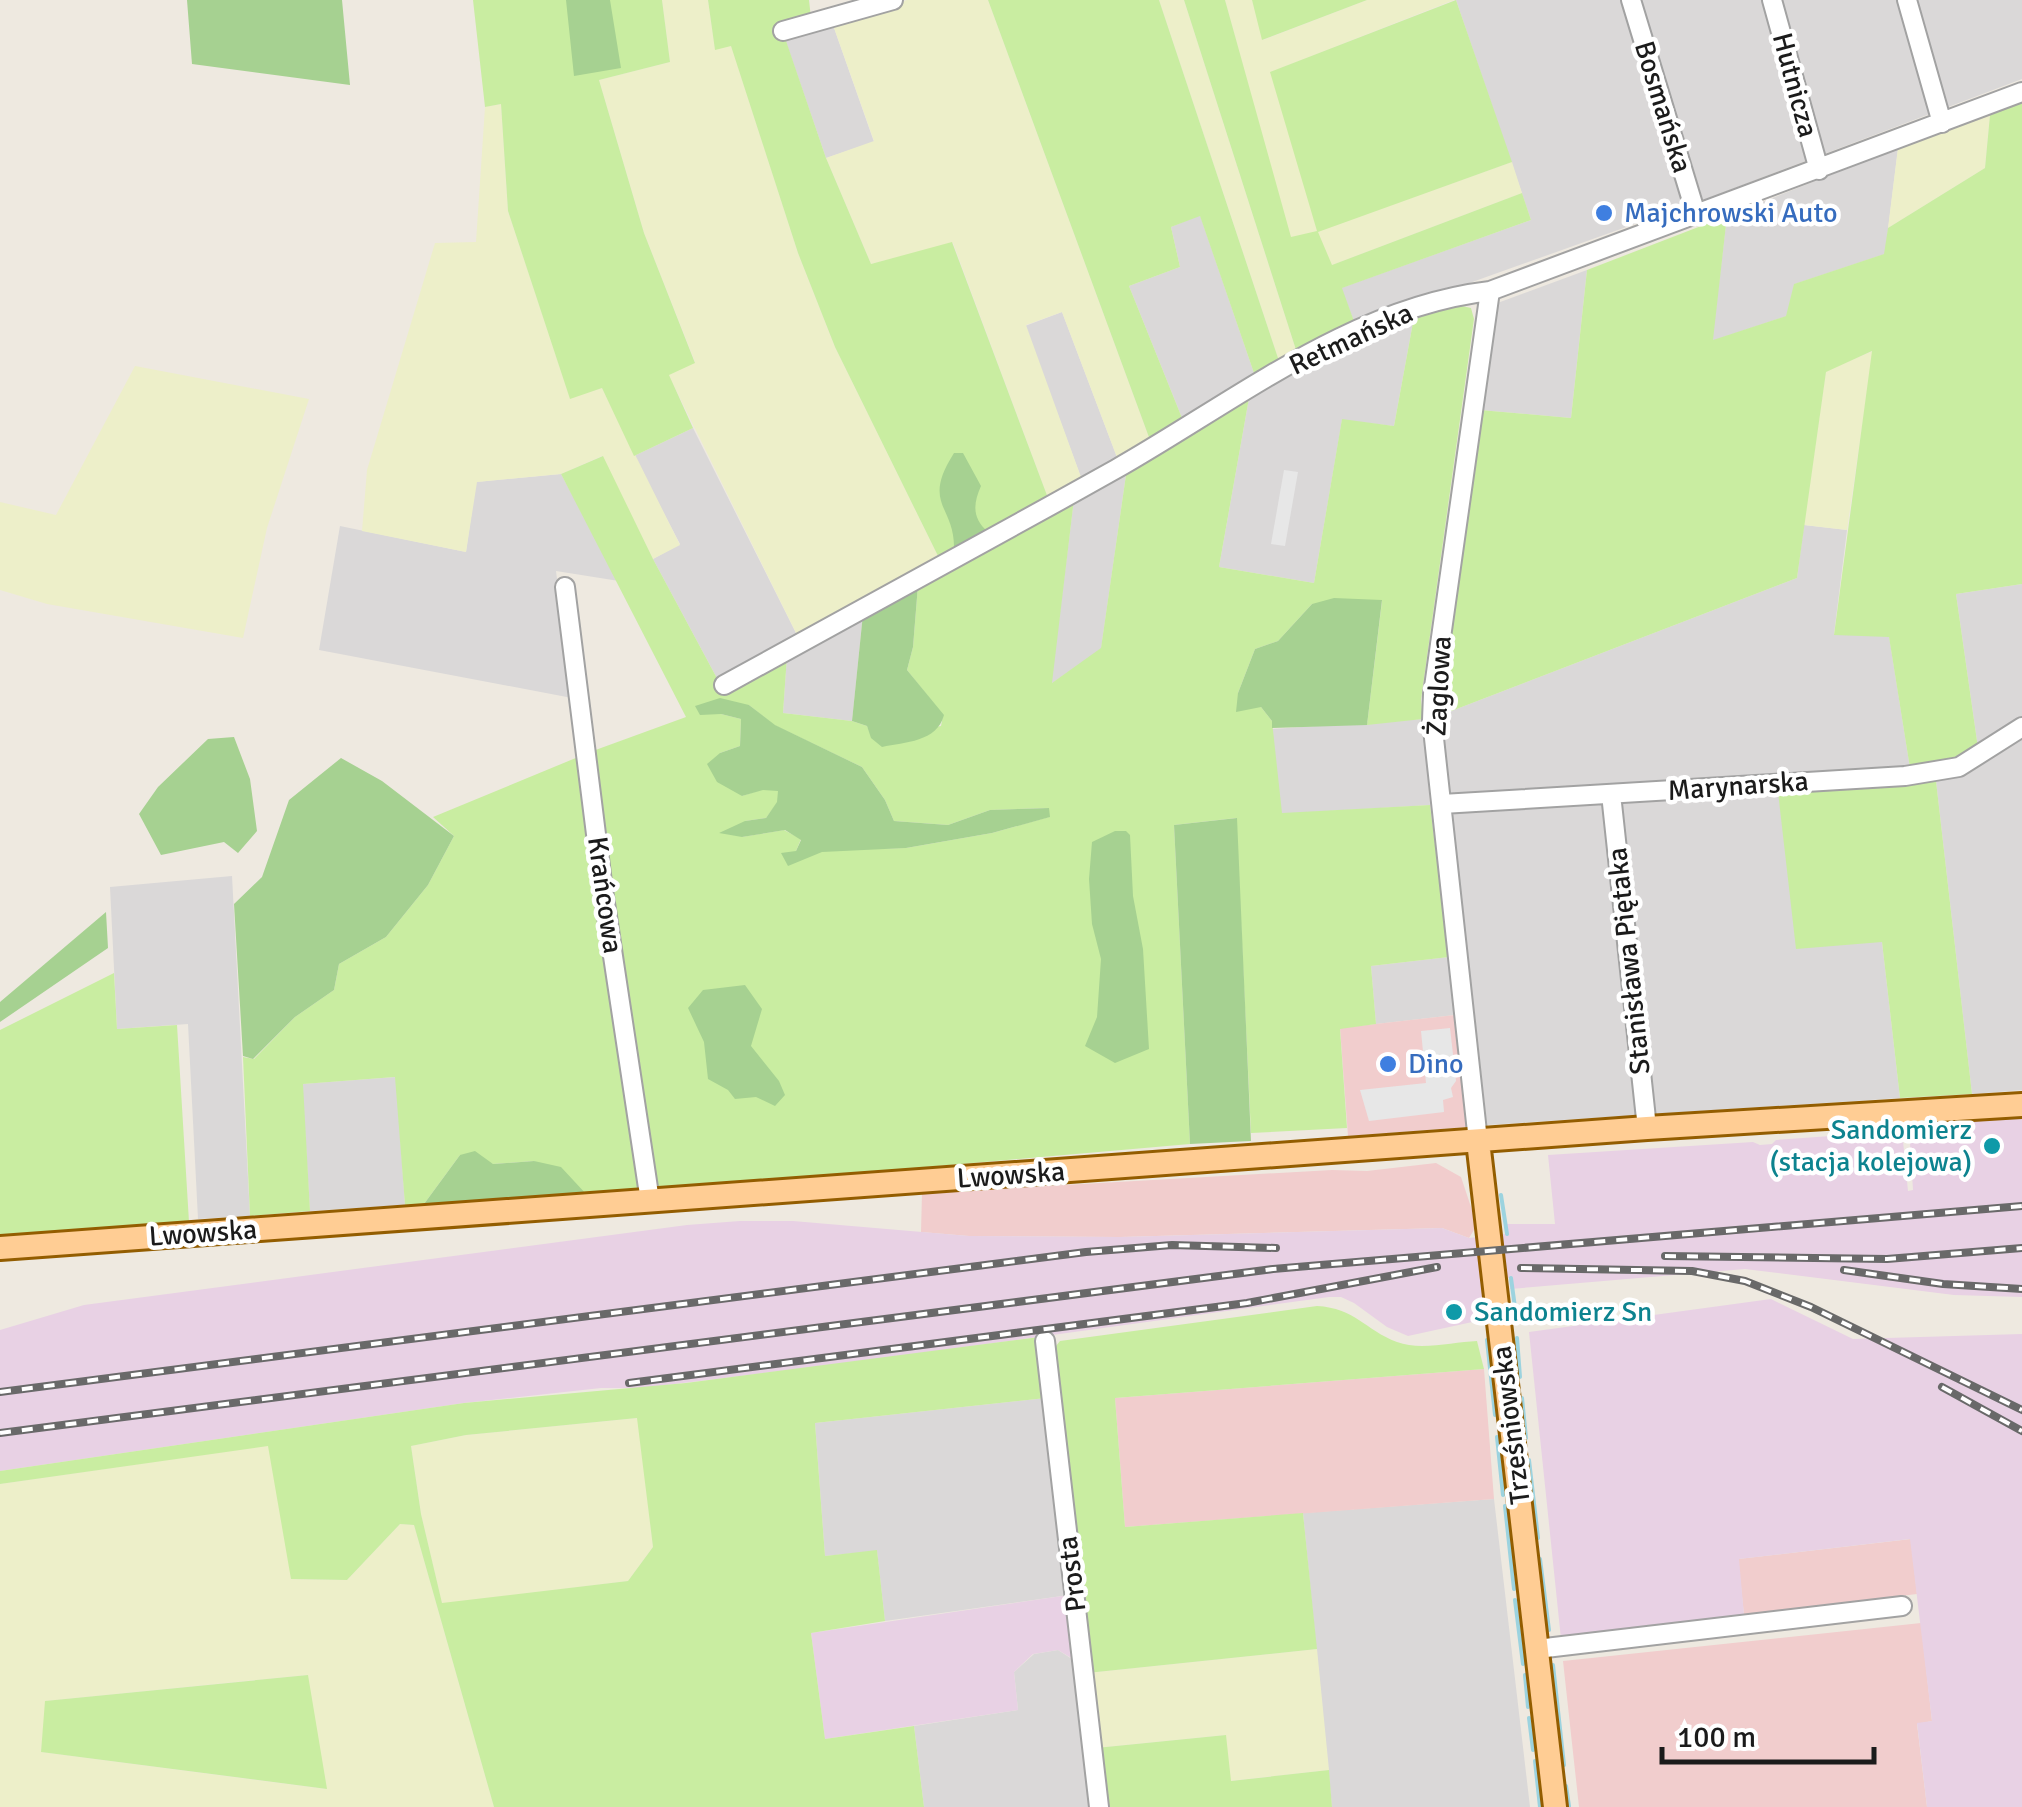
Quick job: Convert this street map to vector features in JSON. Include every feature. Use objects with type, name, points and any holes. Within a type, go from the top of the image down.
[{"type":"main road","name":"Lwowska","points":[[0,1248],[1647,1128],[2022,1105]]},
{"type":"main road","name":"Trześniowska","points":[[1478,1142],[1555,1807]]},
{"type":"street","points":[[783,31],[893,0]]},
{"type":"street","name":"Bosmańska","points":[[1630,0],[1696,214]]},
{"type":"street","name":"Hutnicza","points":[[1772,0],[1818,170]]},
{"type":"street","points":[[1908,0],[1942,123]]},
{"type":"street","name":"Retmańska","points":[[724,686],[1118,468],[1321,347],[1424,305],[1490,291],[2022,92]]},
{"type":"street","name":"Żaglowa","points":[[1478,1142],[1432,720],[1490,291]]},
{"type":"street","name":"Krańcowa","points":[[566,587],[604,890],[650,1202]]},
{"type":"street","name":"Marynarska","points":[[1442,804],[1904,776],[1959,767],[2022,727]]},
{"type":"street","name":"Stanisława Piętaka","points":[[1612,794],[1647,1128]]},
{"type":"street","name":"Prosta","points":[[1046,1341],[1099,1807]]},
{"type":"street","points":[[1537,1649],[1902,1606]]},
{"type":"shaded area","points":[[1456,0],[1622,0],[1685,206],[1355,324],[1341,288],[1531,220]]},
{"type":"shaded area","points":[[1641,0],[2022,0],[2022,79],[1703,200]]},
{"type":"shaded area","points":[[833,25],[874,142],[826,158],[785,39]]},
{"type":"shaded area","points":[[1898,148],[1885,254],[1795,284],[1787,316],[1712,341],[1727,216]]},
{"type":"shaded area","points":[[1200,215],[1255,376],[1182,418],[1129,286],[1180,267],[1171,227]]},
{"type":"shaded area","points":[[1587,270],[1571,418],[1480,410],[1492,305]]},
{"type":"shaded area","points":[[1062,312],[1118,460],[1082,480],[1025,326]]},
{"type":"shaded area","points":[[1414,317],[1394,426],[1342,420],[1314,583],[1219,567],[1249,398],[1334,350]]},
{"type":"shaded area","points":[[693,428],[798,637],[719,682],[653,559],[680,544],[634,456]]},
{"type":"shaded area","points":[[1127,468],[1101,649],[1051,684],[1074,499]]},
{"type":"shaded area","points":[[1284,470],[1298,472],[1285,546],[1271,544]]},
{"type":"shaded area","points":[[561,474],[619,581],[556,571],[572,698],[319,650],[340,526],[466,552],[476,482]]},
{"type":"shaded area","points":[[1804,525],[1847,530],[1834,634],[1889,636],[1910,768],[1882,942],[1900,1098],[1487,1125],[1441,715],[1797,578]]},
{"type":"shaded area","points":[[2022,584],[2022,716],[1978,748],[1956,594]]},
{"type":"shaded area","points":[[863,614],[852,721],[783,713],[787,656]]},
{"type":"shaded area","points":[[1423,719],[1430,805],[1281,814],[1272,729]]},
{"type":"shaded area","points":[[2022,736],[2022,1090],[1972,1094],[1936,781],[1967,775]]},
{"type":"shaded area","points":[[232,876],[250,1216],[198,1219],[188,1024],[117,1029],[110,887]]},
{"type":"shaded area","points":[[1449,957],[1455,1015],[1376,1024],[1371,966]]},
{"type":"shaded area","points":[[1455,1015],[1467,1127],[1348,1136],[1340,1028]]},
{"type":"shaded area","points":[[1450,1028],[1456,1081],[1451,1088],[1453,1097],[1443,1100],[1444,1112],[1369,1121],[1360,1090],[1426,1083],[1421,1031]]},
{"type":"shaded area","points":[[396,1077],[405,1205],[310,1211],[302,1084]]},
{"type":"shaded area","points":[[2022,1116],[2022,1297],[1954,1295],[1745,1269],[1510,1289],[1509,1278],[1482,1281],[1486,1319],[1408,1336],[1387,1327],[1354,1303],[1329,1297],[856,1362],[641,1388],[601,1388],[464,1403],[0,1471],[0,1330],[84,1305],[740,1221],[793,1221],[969,1236],[1120,1237],[1442,1228],[1469,1238],[1505,1234],[1505,1224],[1555,1224],[1548,1155],[1753,1142],[1760,1145],[1776,1140],[1902,1131],[1908,1191],[1913,1190],[1909,1128]]},
{"type":"shaded area","points":[[1436,1163],[1461,1177],[1477,1225],[1469,1238],[1442,1228],[1120,1237],[921,1232],[922,1193],[1367,1171]]},
{"type":"shaded area","points":[[1771,1299],[1853,1339],[2022,1334],[2022,1807],[1927,1807],[1917,1723],[1932,1721],[1910,1539],[1739,1559],[1744,1615],[1561,1639],[1529,1332]]},
{"type":"shaded area","points":[[1484,1369],[1494,1499],[1125,1527],[1115,1398]]},
{"type":"shaded area","points":[[1046,1398],[1069,1595],[885,1621],[877,1551],[825,1556],[815,1423]]},
{"type":"shaded area","points":[[1494,1499],[1530,1807],[1332,1807],[1303,1513]]},
{"type":"shaded area","points":[[1911,1539],[1917,1594],[1744,1615],[1738,1559]]},
{"type":"shaded area","points":[[1069,1595],[1078,1662],[1058,1650],[1033,1654],[1014,1672],[1018,1710],[825,1739],[811,1633]]},
{"type":"shaded area","points":[[1921,1623],[1932,1721],[1917,1724],[1927,1807],[1579,1807],[1563,1661]]},
{"type":"shaded area","points":[[1058,1650],[1078,1663],[1094,1807],[924,1807],[914,1726],[1018,1710],[1014,1672],[1034,1654]]},
{"type":"green space","points":[[187,0],[342,0],[350,85],[192,64]]},
{"type":"green space","points":[[473,0],[662,0],[670,62],[599,80],[644,233],[695,363],[669,375],[693,428],[634,456],[602,388],[570,399],[508,211],[501,104],[485,107]]},
{"type":"green space","points":[[566,0],[610,0],[621,68],[574,76]]},
{"type":"green space","points":[[662,0],[708,0],[715,49],[731,45],[798,253],[835,347],[939,558],[798,637],[668,374],[695,362],[644,233],[599,80],[670,62]]},
{"type":"green space","points":[[708,0],[809,0],[811,18],[783,32],[826,158],[871,264],[952,242],[1048,498],[939,558],[835,347],[798,253],[731,46],[715,50]]},
{"type":"green space","points":[[907,0],[988,0],[1150,440],[1118,460],[1062,312],[1026,325],[1082,480],[1048,498],[953,243],[871,264],[826,158],[874,141],[833,25]]},
{"type":"green space","points":[[988,0],[1159,0],[1280,364],[1255,376],[1200,216],[1171,227],[1180,267],[1129,286],[1182,418],[1150,440]]},
{"type":"green space","points":[[1159,0],[1184,0],[1297,353],[1280,364]]},
{"type":"green space","points":[[1184,0],[1225,0],[1291,237],[1317,231],[1270,72],[1456,0],[1512,162],[1318,232],[1332,265],[1522,193],[1531,220],[1342,288],[1355,324],[1297,353]]},
{"type":"green space","points":[[1225,0],[1252,0],[1263,40],[1367,0],[1454,0],[1271,72],[1318,231],[1512,162],[1522,193],[1332,265],[1290,238]]},
{"type":"green space","points":[[1252,0],[1367,0],[1262,40]]},
{"type":"green space","points":[[2022,102],[2022,584],[1956,594],[1978,748],[1955,759],[1910,768],[1889,637],[1834,635],[1872,351],[1826,372],[1797,578],[1441,715],[1480,410],[1571,418],[1587,270],[1727,216],[1713,340],[1786,316],[1794,284],[1884,254],[1888,228],[1985,168],[1990,115]]},
{"type":"green space","points":[[501,104],[508,211],[570,398],[602,388],[680,545],[653,559],[602,456],[561,474],[477,482],[466,552],[362,531],[367,470],[435,243],[476,242],[485,107]]},
{"type":"green space","points":[[1990,115],[1985,168],[1888,228],[1898,148]]},
{"type":"green space","points":[[1462,306],[1471,308],[1474,319],[1421,700],[1423,719],[1367,725],[1382,601],[1312,604],[1278,641],[1255,649],[1238,693],[1261,707],[1272,721],[1282,813],[1430,805],[1449,957],[1371,966],[1376,1024],[1340,1029],[1347,1128],[1251,1133],[1236,818],[1174,825],[1190,1144],[652,1191],[590,752],[686,717],[561,474],[603,456],[719,682],[787,656],[783,713],[852,721],[867,726],[872,738],[941,726],[943,715],[907,670],[918,585],[1074,499],[1052,683],[1101,648],[1127,468],[1249,398],[1219,567],[1314,583],[1342,419],[1394,426],[1414,317]],"holes":[[[749,705],[774,725],[862,767],[894,821],[948,825],[990,810],[1048,808],[1049,817],[992,833],[906,848],[796,851],[801,839],[784,830],[742,837],[745,821],[766,818],[778,802],[778,790],[763,789],[742,796],[720,753],[740,746],[741,719],[721,714]]]},
{"type":"green space","points":[[1873,351],[1847,530],[1804,525],[1826,371]]},
{"type":"green space","points":[[135,366],[309,399],[267,528],[243,638],[47,604],[0,590],[0,502],[56,515]]},
{"type":"green space","points":[[954,453],[963,453],[981,486],[976,510],[988,532],[954,549],[940,484]]},
{"type":"green space","points":[[918,585],[907,670],[944,715],[935,731],[927,736],[882,747],[871,738],[867,726],[852,721],[863,614]]},
{"type":"green space","points":[[1334,598],[1382,600],[1367,725],[1272,728],[1272,721],[1261,707],[1236,712],[1238,693],[1255,649],[1278,641],[1312,604]]},
{"type":"green space","points":[[720,698],[749,705],[775,725],[862,767],[894,821],[948,825],[990,810],[1049,808],[1050,817],[992,833],[906,848],[822,852],[788,866],[781,853],[796,851],[801,840],[785,830],[742,837],[719,833],[745,821],[766,818],[777,802],[778,791],[763,790],[742,796],[717,782],[707,764],[720,753],[740,746],[741,719],[721,714],[700,715],[695,706]]},
{"type":"green space","points":[[234,737],[250,779],[257,831],[238,853],[224,842],[161,855],[139,814],[158,787],[208,739]]},
{"type":"green space","points":[[583,755],[645,1192],[587,1195],[534,1161],[493,1164],[460,1155],[424,1204],[405,1205],[395,1077],[303,1084],[310,1211],[250,1216],[243,1057],[254,1059],[295,1017],[334,990],[339,964],[386,937],[428,885],[454,836],[433,817]]},
{"type":"green space","points":[[341,758],[382,781],[454,836],[428,885],[386,937],[339,964],[334,990],[295,1017],[253,1059],[243,1056],[234,904],[262,877],[289,800]]},
{"type":"green space","points":[[1936,781],[1972,1094],[1900,1098],[1882,942],[1796,949],[1778,792]]},
{"type":"green space","points":[[1237,818],[1251,1141],[1190,1144],[1174,825]]},
{"type":"green space","points":[[1115,831],[1130,835],[1149,1049],[1115,1063],[1085,1046],[1097,1017],[1101,959],[1092,924],[1092,842]]},
{"type":"green space","points":[[106,912],[108,948],[0,1022],[0,1002]]},
{"type":"green space","points":[[114,973],[117,1029],[177,1025],[189,1222],[0,1236],[0,1030]]},
{"type":"green space","points":[[745,985],[762,1009],[751,1046],[779,1081],[785,1095],[775,1106],[756,1097],[735,1099],[728,1090],[708,1079],[704,1042],[688,1008],[703,990]]},
{"type":"green space","points":[[475,1151],[493,1164],[534,1161],[561,1167],[587,1195],[424,1204],[460,1155]]},
{"type":"green space","points":[[1317,1306],[1351,1315],[1406,1345],[1477,1341],[1484,1369],[1115,1398],[1125,1527],[1303,1513],[1317,1649],[1087,1673],[1052,1351],[1060,1341]]},
{"type":"green space","points":[[1040,1337],[1046,1398],[815,1423],[825,1556],[877,1550],[885,1621],[811,1633],[825,1739],[914,1726],[924,1807],[494,1807],[414,1525],[400,1524],[347,1580],[291,1579],[268,1446],[0,1484],[0,1471],[464,1403],[686,1383]],"holes":[[[637,1418],[653,1547],[628,1581],[442,1603],[421,1514],[411,1446],[466,1435]]]},
{"type":"green space","points":[[638,1418],[653,1547],[628,1581],[442,1604],[421,1514],[411,1446],[466,1435]]},
{"type":"green space","points":[[269,1445],[292,1579],[347,1580],[400,1524],[414,1525],[494,1807],[0,1807],[0,1484]],"holes":[[[307,1675],[326,1789],[41,1752],[46,1701]]]},
{"type":"green space","points":[[1317,1649],[1329,1770],[1230,1781],[1225,1735],[1096,1748],[1087,1673]]},
{"type":"green space","points":[[308,1675],[327,1789],[41,1752],[45,1701]]},
{"type":"green space","points":[[1226,1735],[1231,1781],[1329,1770],[1332,1807],[1103,1807],[1096,1748]]},
{"type":"waterway","points":[[1501,1195],[1507,1234]]},
{"type":"waterway","points":[[1511,1278],[1516,1315]]},
{"type":"waterway","points":[[1517,1338],[1520,1377]]},
{"type":"waterway","points":[[1487,1340],[1495,1415]]},
{"type":"waterway","points":[[1522,1398],[1526,1438]]},
{"type":"waterway","points":[[1497,1437],[1503,1495]]},
{"type":"waterway","points":[[1529,1460],[1538,1538]]},
{"type":"waterway","points":[[1505,1506],[1514,1589]]},
{"type":"waterway","points":[[1540,1559],[1549,1630]]},
{"type":"waterway","points":[[1515,1600],[1523,1664]]},
{"type":"waterway","points":[[1553,1665],[1564,1765]]},
{"type":"waterway","points":[[1525,1675],[1528,1707]]},
{"type":"waterway","points":[[1529,1718],[1533,1750]]},
{"type":"waterway","points":[[1535,1761],[1540,1807]]},
{"type":"waterway","points":[[1566,1786],[1569,1806]]},
{"type":"railway","points":[[0,1433],[1273,1269],[2022,1206]]},
{"type":"railway","points":[[0,1392],[1086,1252],[1172,1245],[1276,1248]]},
{"type":"railway","points":[[1665,1256],[1887,1259],[2022,1248]]},
{"type":"railway","points":[[629,1383],[1247,1303],[1437,1267]]},
{"type":"railway","points":[[1521,1268],[1692,1271],[1745,1281],[1811,1307],[2022,1410]]},
{"type":"railway","points":[[1844,1270],[1943,1284],[2022,1289]]},
{"type":"railway","points":[[1942,1387],[2022,1431]]},
{"type":"place","name":"Majchrowski Auto","points":[[1604,213]]},
{"type":"place","name":"Dino","points":[[1388,1064]]},
{"type":"place","name":"Sandomierz (stacja kolejowa)","points":[[1992,1146]]},
{"type":"place","name":"Sandomierz Sn","points":[[1454,1312]]}]
